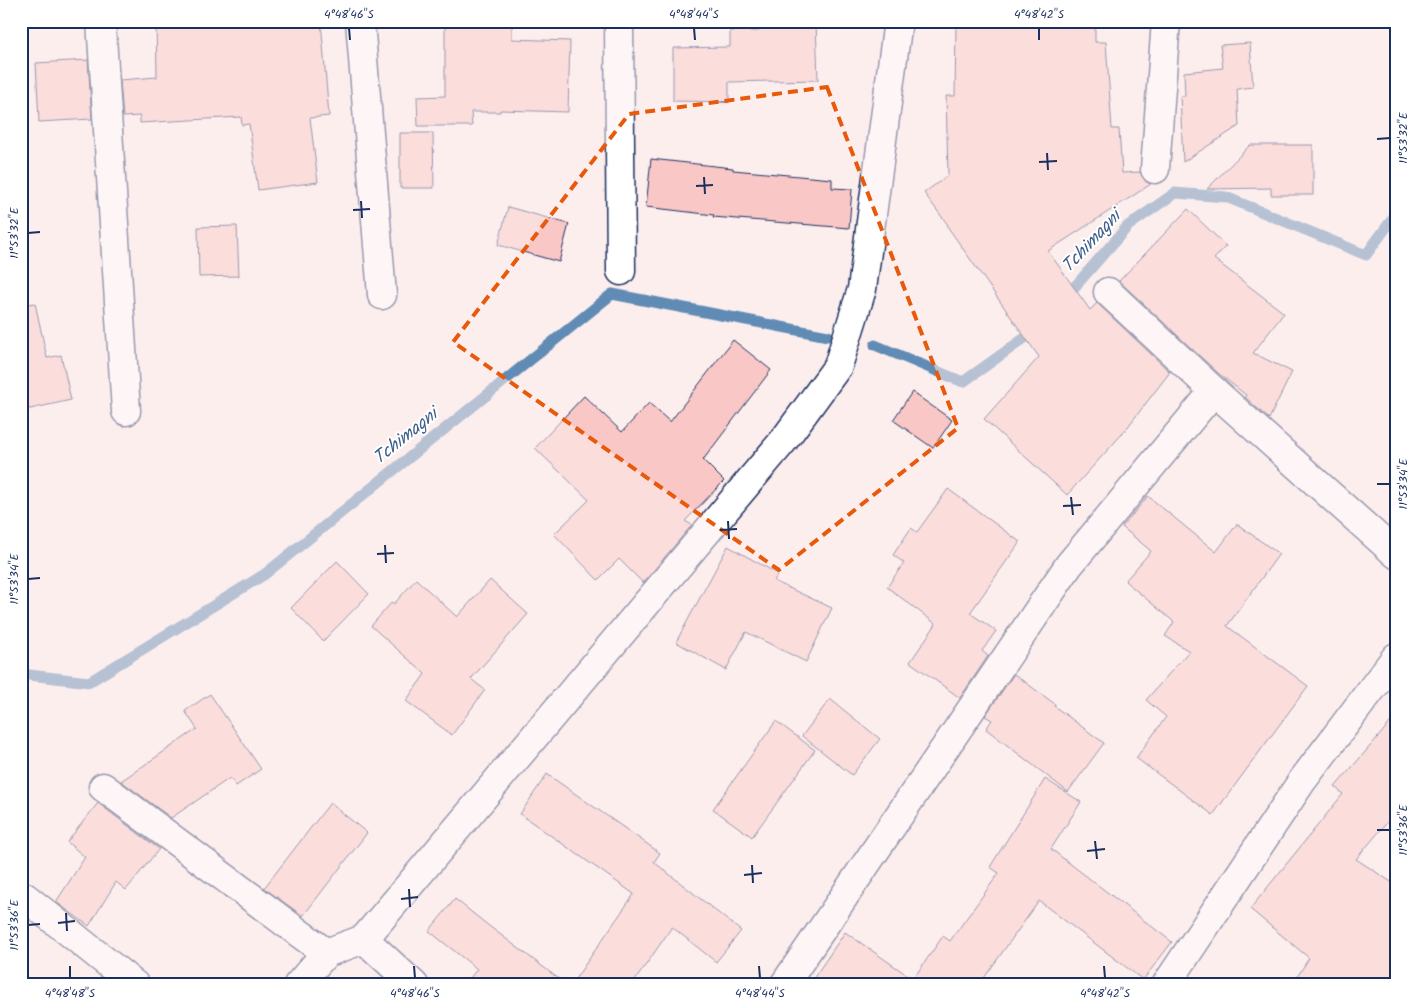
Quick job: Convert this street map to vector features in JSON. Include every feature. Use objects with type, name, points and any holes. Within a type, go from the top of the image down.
[{"type":"street","points":[[101,21],[126,411]]},
{"type":"street","points":[[360,21],[382,295]]},
{"type":"street","points":[[619,21],[621,271]]},
{"type":"street","points":[[298,985],[326,954],[364,939],[784,440],[838,366],[862,289],[898,21]]},
{"type":"street","points":[[1155,170],[1166,21]]},
{"type":"street","points":[[1108,292],[1214,391],[1396,554]]},
{"type":"street","points":[[784,985],[1069,565],[1214,391]]},
{"type":"street","points":[[1166,985],[1302,781],[1396,656]]},
{"type":"street","points":[[103,787],[326,954]]},
{"type":"street","points":[[25,897],[135,985]]},
{"type":"street","points":[[364,939],[414,985]]},
{"type":"highlighted area","points":[[827,87],[958,428],[779,570],[453,342],[629,114]]},
{"type":"building","points":[[156,21],[321,21],[329,116],[310,118],[318,182],[258,190],[249,124],[242,125],[241,117],[140,123],[140,116],[123,117],[120,80],[157,77]]},
{"type":"building","points":[[445,21],[512,21],[512,39],[570,41],[568,112],[500,110],[500,112],[471,112],[472,126],[418,126],[417,97],[445,96]]},
{"type":"building","points":[[816,21],[818,80],[729,82],[729,102],[673,101],[673,48],[730,47],[730,31],[759,31],[759,22]]},
{"type":"building","points":[[956,21],[1095,21],[1095,42],[1106,42],[1112,129],[1119,129],[1122,173],[1140,172],[1146,182],[1151,184],[1048,251],[1090,310],[1097,303],[1170,372],[1123,433],[1067,495],[984,419],[1039,357],[924,193],[948,175],[946,96],[955,96]]},
{"type":"building","points":[[1250,43],[1253,87],[1237,89],[1239,126],[1183,162],[1180,96],[1185,96],[1184,72],[1223,68],[1220,45]]},
{"type":"building","points":[[88,60],[92,119],[39,122],[36,63]]},
{"type":"building","points":[[400,133],[433,133],[434,188],[400,188]]},
{"type":"building","points":[[1250,145],[1313,145],[1313,195],[1271,195],[1271,188],[1207,189]]},
{"type":"building","points":[[651,159],[733,168],[733,170],[832,179],[832,188],[852,189],[849,228],[713,217],[714,215],[646,207]]},
{"type":"building","points":[[508,207],[569,224],[559,262],[498,245]]},
{"type":"building","points":[[1188,209],[1226,246],[1214,259],[1284,313],[1253,353],[1292,372],[1269,419],[1245,397],[1246,395],[1218,373],[1119,281]]},
{"type":"building","points":[[237,226],[239,276],[199,277],[198,227]]},
{"type":"building","points":[[35,303],[47,358],[61,355],[71,400],[21,411],[21,305]]},
{"type":"building","points":[[733,340],[771,370],[703,460],[724,481],[685,521],[692,525],[643,583],[619,559],[598,580],[554,534],[589,500],[535,448],[584,396],[622,432],[649,403],[670,422]]},
{"type":"building","points":[[912,392],[952,420],[933,448],[893,420]]},
{"type":"building","points":[[948,489],[1020,542],[970,613],[996,631],[982,651],[988,656],[960,698],[910,662],[936,624],[887,587],[904,563],[893,555],[911,528],[917,532]]},
{"type":"building","points":[[1148,496],[1216,552],[1237,524],[1279,554],[1227,626],[1308,686],[1213,815],[1136,758],[1166,717],[1146,700],[1189,651],[1165,636],[1174,622],[1125,581],[1151,551],[1122,527]]},
{"type":"building","points":[[728,546],[778,574],[774,581],[832,608],[806,662],[746,632],[726,670],[676,642]]},
{"type":"building","points":[[337,561],[369,594],[323,641],[291,608]]},
{"type":"building","points":[[416,579],[457,617],[490,580],[528,614],[471,679],[485,690],[452,735],[406,701],[425,674],[371,626]]},
{"type":"building","points":[[1014,674],[1104,743],[1068,792],[986,729],[992,720],[985,716]]},
{"type":"building","points":[[210,694],[261,769],[236,786],[230,778],[171,818],[121,781],[197,729],[185,711]]},
{"type":"building","points":[[830,699],[880,739],[852,775],[802,736]]},
{"type":"building","points":[[1396,716],[1396,812],[1356,859],[1396,885],[1396,985],[1292,985],[1309,958],[1250,909],[1343,794],[1335,787]]},
{"type":"building","points":[[776,721],[815,750],[752,837],[713,809]]},
{"type":"building","points":[[547,774],[660,853],[654,862],[741,931],[716,962],[672,927],[632,985],[571,985],[634,894],[520,814]]},
{"type":"building","points":[[1045,779],[1081,802],[1051,849],[1172,942],[1143,980],[1039,901],[979,985],[809,985],[845,932],[913,979],[943,936],[950,941],[999,873],[990,867]]},
{"type":"building","points":[[98,803],[159,849],[126,890],[116,882],[89,926],[56,902],[85,857],[67,842]]},
{"type":"building","points":[[330,803],[367,833],[303,916],[264,888]]},
{"type":"building","points":[[455,899],[567,985],[465,985],[477,969],[429,931]]},
{"type":"waterway","name":"Tchimagni","points":[[1064,299],[1128,226],[1175,193],[1226,197],[1366,255],[1396,214]]},
{"type":"waterway","name":"Tchimagni","points":[[21,674],[89,682],[265,574],[612,294],[828,336]]},
{"type":"waterway","name":"Tchimagni","points":[[875,345],[963,382],[1036,330]]}]
